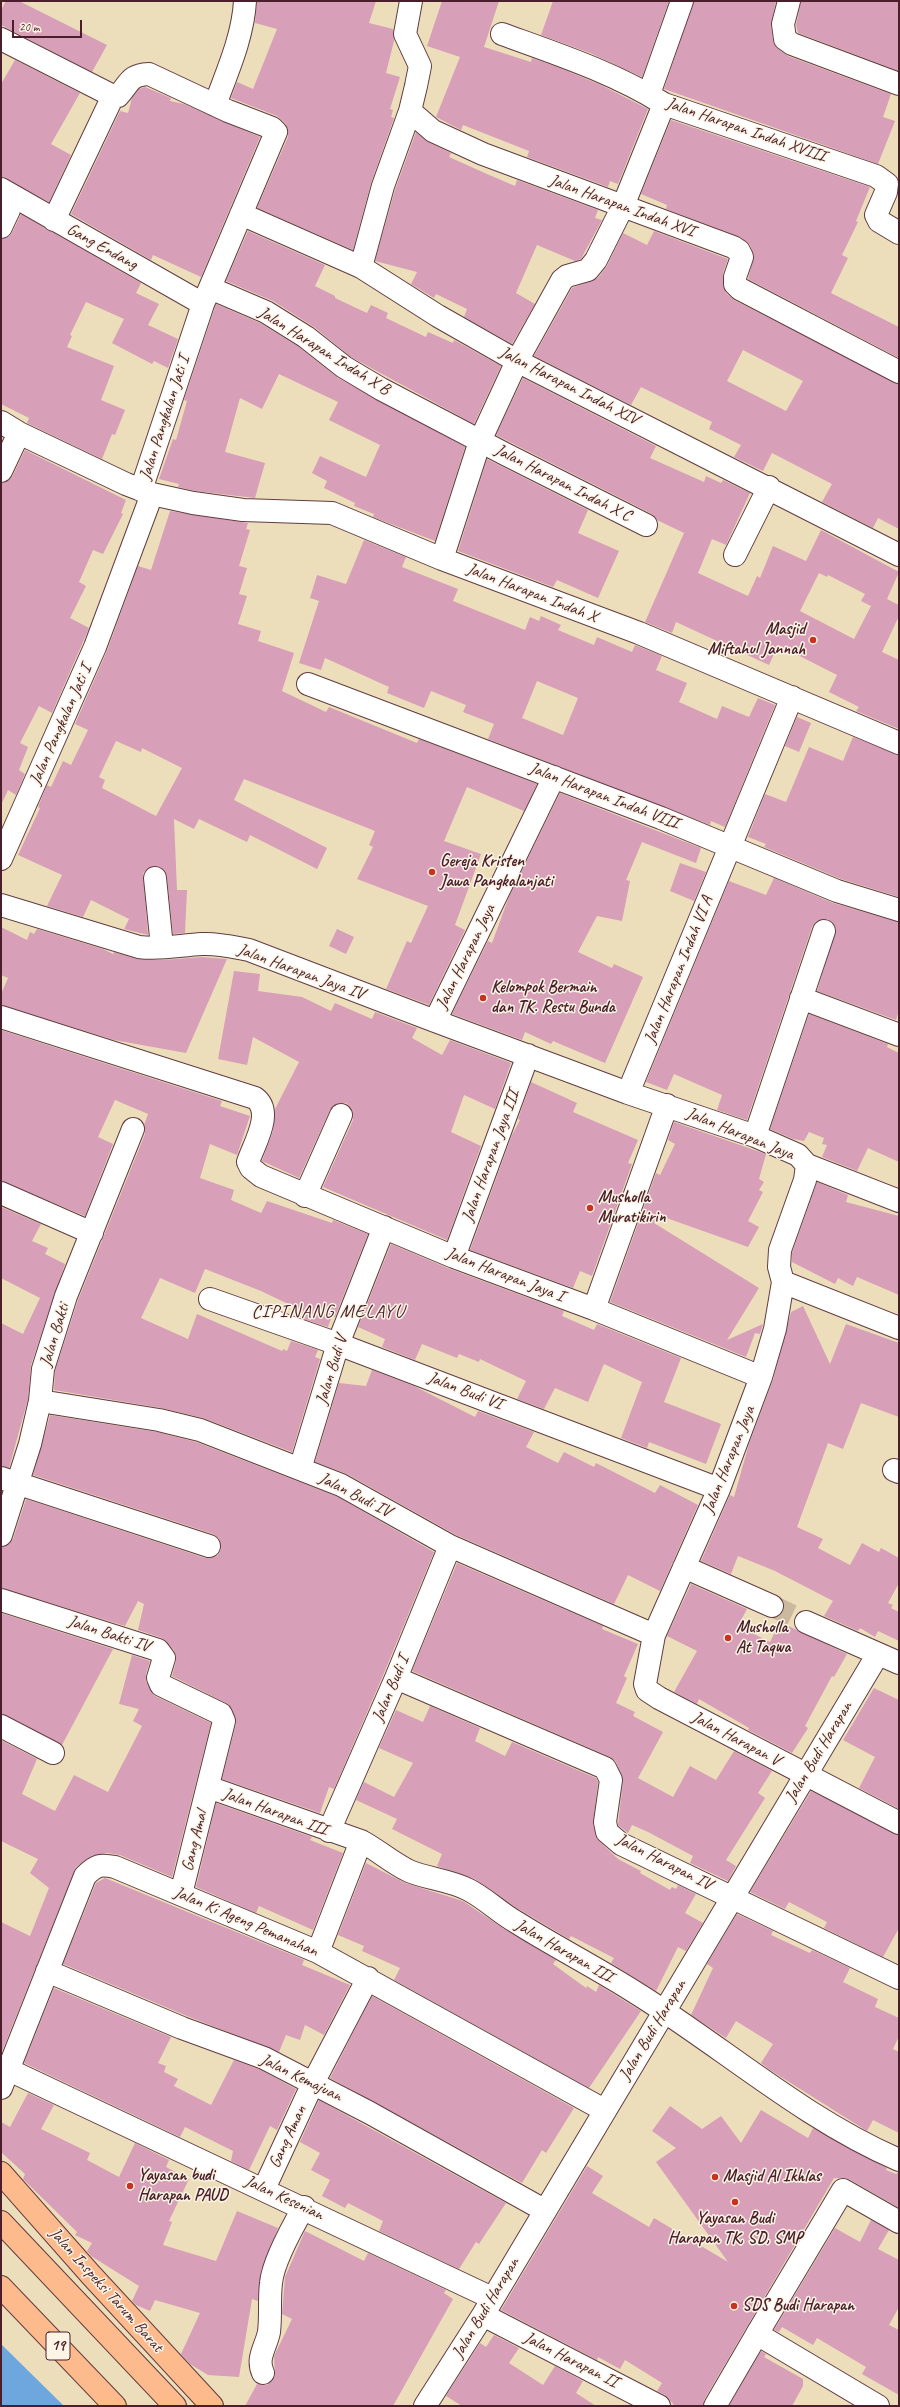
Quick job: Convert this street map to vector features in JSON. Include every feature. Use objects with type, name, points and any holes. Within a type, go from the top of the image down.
[{"type":"main road","name":"Jalan Inspeksi Tarum Barat","points":[[1,2173],[91,2275],[212,2406]]},
{"type":"main road","points":[[1,2222],[175,2406]]},
{"type":"main road","name":"19","points":[[1,2287],[116,2406]]},
{"type":"street","points":[[1,38],[114,96],[118,96],[130,79],[140,74],[149,74],[215,105],[236,45],[244,14],[245,1]]},
{"type":"street","points":[[361,267],[383,186],[410,111],[420,66],[405,34],[411,1]]},
{"type":"street","points":[[442,559],[480,441],[517,361],[559,285],[567,276],[588,270],[623,206],[657,99],[682,1]]},
{"type":"street","points":[[784,3],[782,32],[784,39],[792,44],[899,84]]},
{"type":"street","name":"Jalan Harapan Indah XVIII","points":[[502,34],[569,58],[657,99],[876,176],[886,184],[886,192],[876,215],[879,221],[899,233]]},
{"type":"street","points":[[54,220],[114,96]]},
{"type":"street","name":"Jalan Pangkalan Jati I","points":[[1,859],[95,647],[147,492],[206,296],[276,132],[272,128],[215,105]]},
{"type":"street","name":"Jalan Harapan Indah XVI","points":[[410,111],[433,131],[469,147],[561,184],[733,247],[739,251],[742,258],[735,277],[735,284],[740,289],[899,372]]},
{"type":"street","name":"Gang Endang","points":[[1,189],[54,220],[206,296]]},
{"type":"street","name":"Jalan Harapan Indah XIV","points":[[241,214],[361,267],[438,316],[517,361],[768,487],[899,555]]},
{"type":"street","name":"Jalan Harapan Indah X B","points":[[206,296],[266,312],[306,337],[344,367],[480,441]]},
{"type":"street","name":"Jalan Harapan Indah X","points":[[1,422],[19,433],[126,484],[147,492],[193,503],[243,510],[332,513],[442,559],[639,633],[899,743]]},
{"type":"street","points":[[1,470],[19,433]]},
{"type":"street","name":"Jalan Harapan Indah X C","points":[[480,441],[646,525]]},
{"type":"street","points":[[735,555],[768,487]]},
{"type":"street","name":"Jalan Harapan Indah VIII","points":[[308,684],[554,777],[730,846],[838,891],[899,910]]},
{"type":"street","name":"Jalan Harapan Indah VI A","points":[[628,1093],[792,697]]},
{"type":"street","name":"Jalan Harapan Jaya","points":[[554,777],[435,1021],[628,1093],[755,1136],[798,1155],[807,1165],[805,1180],[780,1250],[779,1267],[783,1282],[775,1329],[761,1377],[719,1489],[654,1635],[645,1684],[647,1690],[659,1698]]},
{"type":"street","points":[[155,878],[162,948]]},
{"type":"street","name":"Jalan Harapan Jaya IV","points":[[1,905],[133,946],[162,948],[203,944],[226,945],[249,950],[435,1021]]},
{"type":"street","points":[[755,1136],[824,931]]},
{"type":"street","points":[[801,998],[899,1035]]},
{"type":"street","name":"Jalan Harapan Jaya I","points":[[1,1017],[255,1098],[261,1103],[264,1112],[248,1162],[251,1168],[261,1176],[305,1196],[384,1227],[454,1257],[594,1309],[761,1377]]},
{"type":"street","name":"Jalan Harapan Jaya III","points":[[454,1257],[528,1055]]},
{"type":"street","points":[[594,1309],[667,1105]]},
{"type":"street","points":[[305,1196],[341,1115]]},
{"type":"street","name":"Jalan Bakti","points":[[1,1535],[9,1481],[30,1444],[40,1401],[43,1369],[64,1304],[133,1129]]},
{"type":"street","points":[[807,1165],[899,1200]]},
{"type":"street","points":[[1,1193],[92,1233]]},
{"type":"street","name":"Jalan Budi V","points":[[300,1469],[338,1344],[384,1227]]},
{"type":"street","points":[[783,1282],[899,1328]]},
{"type":"street","name":"Jalan Budi VI","points":[[210,1299],[338,1344],[648,1460],[719,1489]]},
{"type":"street","name":"Jalan Budi IV","points":[[40,1401],[159,1420],[193,1429],[300,1469],[341,1485],[450,1546],[654,1635]]},
{"type":"street","points":[[9,1481],[209,1546]]},
{"type":"street","name":"Jalan Budi I","points":[[329,1831],[396,1678],[450,1546]]},
{"type":"street","points":[[684,1567],[772,1606]]},
{"type":"street","name":"Jalan Bakti IV","points":[[1,1600],[162,1653],[164,1658],[159,1682],[213,1708],[221,1714],[224,1721],[208,1787]]},
{"type":"street","points":[[806,1622],[899,1663]]},
{"type":"street","name":"Jalan Budi Harapan","points":[[425,2406],[488,2306],[544,2210],[878,1654]]},
{"type":"street","name":"Jalan Harapan IV","points":[[396,1678],[605,1768],[611,1780],[605,1822],[607,1832],[621,1844],[733,1896],[899,1978]]},
{"type":"street","name":"Jalan Harapan V","points":[[659,1698],[805,1776],[899,1823]]},
{"type":"street","points":[[1,1726],[53,1753]]},
{"type":"street","name":"Jalan Harapan III","points":[[208,1787],[329,1831],[361,1841],[380,1851],[394,1863],[410,1871],[455,1883],[471,1891],[514,1922],[634,1991],[663,2012],[682,2022],[772,2088],[864,2145],[899,2160]]},
{"type":"street","name":"Gang Amal","points":[[181,1894],[208,1787]]},
{"type":"street","points":[[318,1952],[361,1841]]},
{"type":"street","name":"Jalan Ki Ageng Pemanahan","points":[[5,2079],[85,1876],[95,1866],[102,1864],[115,1867],[318,1952],[368,1978],[604,2110]]},
{"type":"street","name":"Jalan Kemajuan","points":[[47,1971],[182,2028],[264,2058],[314,2082],[544,2210]]},
{"type":"street","name":"Gang Aman","points":[[264,2189],[314,2082],[368,1978]]},
{"type":"street","name":"Jalan Kesenian","points":[[5,2079],[304,2207],[488,2306]]},
{"type":"street","points":[[715,2406],[843,2190],[899,2222]]},
{"type":"street","points":[[263,2373],[259,2365],[270,2326],[271,2281],[292,2228],[304,2207]]},
{"type":"street","name":"Jalan Harapan II","points":[[488,2306],[659,2406]]},
{"type":"street","points":[[757,2334],[878,2406]]},
{"type":"water","points":[[1,2344],[64,2406],[1,2406]]},
{"type":"building","points":[[6,1],[19,1],[107,45],[92,72],[1,25],[1,10]]},
{"type":"building","points":[[257,1],[376,1],[369,23],[393,29],[394,41],[386,73],[400,77],[390,109],[393,110],[391,117],[394,118],[371,183],[353,250],[257,208],[288,137],[288,130],[285,123],[277,116],[231,98],[237,82],[253,89],[277,29],[255,23]]},
{"type":"building","points":[[442,1],[499,1],[484,47],[531,62],[532,58],[560,68],[601,85],[648,109],[618,184],[610,181],[608,187],[527,157],[529,151],[463,125],[461,130],[436,117],[460,57],[427,46]]},
{"type":"building","points":[[553,1],[669,1],[642,77],[590,53],[541,35]]},
{"type":"building","points":[[694,1],[776,1],[771,25],[773,41],[778,49],[788,56],[891,94],[883,117],[895,121],[878,164],[664,89]]},
{"type":"building","points":[[801,1],[899,1],[899,71],[798,33],[796,25]]},
{"type":"building","points":[[15,60],[80,93],[51,144],[71,155],[49,202],[1,177],[1,84]]},
{"type":"building","points":[[145,87],[171,98],[170,101],[184,104],[260,137],[201,277],[153,255],[151,260],[71,214],[120,111],[128,113],[132,98],[139,89]]},
{"type":"building","points":[[671,120],[870,187],[856,221],[858,222],[842,255],[848,258],[831,293],[899,327],[899,358],[748,279],[754,256],[750,245],[740,237],[666,209],[667,205],[641,194]]},
{"type":"building","points":[[416,132],[428,142],[451,153],[449,157],[515,186],[517,180],[598,210],[595,218],[602,220],[581,259],[575,261],[537,245],[516,293],[535,304],[512,344],[464,317],[467,309],[436,294],[434,298],[411,284],[417,272],[375,261],[395,190]]},
{"type":"building","points":[[21,214],[141,283],[136,293],[159,304],[148,325],[178,339],[168,368],[154,361],[152,364],[112,343],[124,319],[86,302],[70,335],[72,336],[67,347],[114,366],[101,400],[125,410],[115,435],[112,434],[102,459],[27,423],[29,418],[1,404],[1,239],[8,237],[12,233]]},
{"type":"building","points":[[248,231],[325,265],[315,286],[335,296],[335,298],[367,313],[371,305],[388,313],[386,318],[426,337],[428,332],[453,343],[454,340],[501,366],[474,424],[351,357],[314,327],[273,301],[226,281]]},
{"type":"building","points":[[654,231],[728,259],[723,273],[723,284],[726,293],[734,300],[899,384],[899,529],[878,518],[873,528],[822,502],[832,484],[772,453],[763,471],[734,457],[741,445],[709,429],[712,422],[641,387],[631,405],[534,356],[572,288],[598,278],[607,266],[623,233],[647,245]],"holes":[[[743,350],[803,381],[786,411],[727,381]]]},
{"type":"building","points":[[216,304],[260,323],[299,347],[338,378],[465,447],[435,541],[373,517],[374,514],[354,506],[355,503],[324,488],[327,481],[312,473],[320,456],[366,477],[380,445],[329,420],[338,402],[279,374],[262,409],[240,398],[225,452],[265,463],[255,498],[195,491],[178,487],[179,484],[159,479],[173,439],[176,440],[187,401],[184,400]]},
{"type":"building","points":[[523,378],[656,446],[650,458],[704,482],[706,476],[721,483],[723,480],[750,493],[726,545],[712,539],[698,573],[748,596],[757,576],[760,578],[773,546],[806,561],[821,530],[899,572],[887,599],[899,605],[899,616],[882,652],[899,660],[899,729],[856,711],[859,707],[829,692],[837,675],[778,645],[769,665],[676,622],[672,633],[645,622],[684,533],[657,520],[652,514],[496,435]],"holes":[[[819,573],[827,577],[828,575],[865,594],[861,601],[871,606],[854,639],[800,611]]]},
{"type":"building","points":[[25,450],[126,500],[121,513],[123,514],[103,554],[93,550],[79,582],[86,586],[70,618],[89,628],[52,713],[39,706],[20,743],[28,747],[19,770],[25,774],[16,795],[8,790],[1,805],[1,483],[8,481],[12,477]]},
{"type":"building","points":[[487,459],[588,510],[578,533],[619,551],[598,598],[557,580],[553,587],[458,551]]},
{"type":"building","points":[[170,511],[248,523],[246,529],[250,530],[239,566],[247,568],[239,594],[247,596],[238,624],[261,631],[258,641],[294,653],[282,691],[326,712],[329,707],[417,743],[419,739],[537,784],[524,811],[467,787],[444,841],[481,854],[455,925],[465,930],[429,1005],[386,989],[407,941],[411,943],[428,906],[357,879],[373,847],[369,845],[375,831],[244,779],[234,800],[327,848],[317,869],[250,835],[247,842],[199,819],[194,829],[174,819],[177,890],[187,890],[185,933],[173,934],[167,877],[160,867],[153,866],[143,873],[148,935],[124,929],[129,919],[91,900],[83,917],[47,906],[62,875],[18,855],[40,808],[38,807],[47,785],[51,787],[63,761],[71,765],[88,730],[75,724],[107,651],[138,566],[151,570]],"holes":[[[116,741],[141,752],[142,748],[182,768],[156,816],[102,788],[105,780],[99,777]]]},
{"type":"building","points":[[364,540],[406,557],[402,567],[458,589],[453,601],[525,630],[530,617],[539,621],[541,616],[561,625],[558,630],[594,645],[597,637],[632,652],[635,645],[662,656],[656,670],[687,683],[679,702],[717,719],[722,706],[749,717],[758,698],[775,705],[725,827],[711,821],[710,825],[488,739],[494,724],[463,712],[466,705],[431,691],[424,708],[387,693],[389,687],[325,658],[321,670],[299,663],[319,601],[310,598],[317,575],[346,584]],"holes":[[[537,681],[578,698],[563,735],[522,718]]]},
{"type":"building","points":[[797,717],[811,723],[799,752],[785,746]]},
{"type":"building","points":[[853,737],[899,755],[899,897],[841,879],[764,847],[766,844],[748,837],[765,794],[786,802],[809,747],[843,761]]},
{"type":"building","points":[[560,793],[701,848],[696,863],[642,842],[626,880],[630,881],[622,921],[597,916],[578,952],[612,968],[614,964],[643,977],[605,1063],[553,1041],[551,1044],[525,1032],[522,1040],[452,1014],[488,941],[492,943],[509,897]]},
{"type":"building","points":[[680,863],[706,872],[694,901],[670,891]]},
{"type":"building","points":[[774,878],[833,903],[899,922],[899,1010],[896,1020],[817,991],[836,929],[828,919],[816,921],[812,927],[747,1120],[717,1110],[722,1095],[674,1074],[667,1090],[646,1082],[729,881],[766,895]]},
{"type":"building","points":[[1,927],[27,940],[30,932],[34,934],[37,929],[103,949],[113,954],[114,952],[138,959],[163,960],[202,957],[227,959],[186,1053],[114,1040],[1,1005],[1,994],[8,978],[1,975]]},
{"type":"building","points":[[337,929],[354,937],[346,954],[329,946]]},
{"type":"building","points":[[234,971],[260,974],[258,991],[302,997],[331,1011],[335,1003],[372,1019],[375,1012],[417,1028],[412,1038],[442,1055],[450,1040],[511,1063],[495,1109],[464,1095],[451,1132],[481,1146],[447,1240],[323,1187],[353,1120],[351,1108],[346,1103],[339,1103],[330,1110],[299,1178],[262,1161],[273,1131],[275,1109],[299,1062],[253,1037],[247,1065],[218,1059]]},
{"type":"building","points":[[809,1014],[888,1044],[887,1047],[899,1053],[899,1162],[868,1148],[857,1171],[822,1157],[827,1145],[822,1144],[824,1138],[809,1132],[804,1141],[793,1139],[770,1129]]},
{"type":"building","points":[[1,1030],[222,1101],[220,1106],[250,1116],[237,1155],[210,1144],[200,1178],[234,1190],[231,1200],[261,1213],[267,1201],[332,1223],[333,1220],[368,1234],[335,1317],[332,1316],[328,1327],[300,1318],[303,1311],[261,1291],[205,1269],[195,1293],[160,1278],[141,1318],[188,1339],[197,1314],[282,1351],[283,1349],[287,1351],[291,1341],[318,1350],[315,1357],[320,1359],[292,1452],[203,1418],[161,1408],[54,1390],[55,1371],[78,1300],[145,1134],[144,1125],[148,1114],[115,1100],[98,1137],[113,1144],[85,1216],[1,1181]]},
{"type":"building","points":[[531,1082],[577,1103],[573,1112],[638,1140],[628,1163],[632,1164],[592,1276],[580,1271],[573,1288],[470,1250],[512,1135],[520,1120],[518,1119]]},
{"type":"building","points":[[674,1122],[766,1154],[759,1179],[764,1182],[759,1190],[763,1192],[748,1221],[759,1227],[748,1247],[658,1215],[654,1223],[759,1288],[727,1340],[763,1324],[760,1334],[755,1333],[746,1357],[610,1302],[656,1173],[660,1175],[675,1144],[668,1140]]},
{"type":"building","points":[[817,1182],[848,1195],[846,1202],[899,1216],[899,1295],[857,1277],[853,1286],[838,1278],[835,1284],[792,1262],[792,1253]]},
{"type":"building","points":[[1,1207],[41,1224],[32,1241],[48,1248],[45,1254],[65,1264],[31,1365],[28,1399],[9,1468],[1,1466],[1,1323],[23,1334],[40,1298],[1,1278]]},
{"type":"building","points":[[391,1244],[450,1269],[564,1311],[562,1316],[594,1330],[597,1324],[681,1358],[664,1402],[721,1424],[706,1464],[649,1442],[647,1448],[621,1438],[642,1382],[604,1364],[588,1402],[555,1388],[544,1409],[517,1399],[526,1381],[480,1359],[479,1362],[459,1354],[457,1358],[422,1344],[415,1360],[382,1347],[385,1339],[358,1327]]},
{"type":"building","points":[[803,1306],[830,1364],[846,1324],[899,1343],[899,1417],[861,1403],[843,1449],[828,1443],[797,1527],[823,1539],[818,1548],[850,1565],[862,1543],[879,1552],[881,1548],[899,1558],[899,1583],[888,1603],[893,1605],[891,1608],[899,1612],[899,1641],[878,1631],[875,1637],[860,1628],[858,1631],[824,1616],[833,1601],[775,1571],[738,1556],[731,1574],[701,1561],[730,1495],[734,1497],[749,1444],[773,1380],[791,1312]]},
{"type":"building","points":[[372,1370],[414,1386],[475,1417],[478,1411],[534,1432],[526,1447],[558,1463],[564,1452],[594,1467],[596,1463],[655,1493],[660,1485],[698,1505],[660,1591],[628,1575],[614,1604],[456,1535],[347,1474],[315,1462],[339,1383],[366,1386]]},
{"type":"building","points":[[50,1415],[157,1432],[196,1442],[336,1496],[434,1552],[334,1789],[329,1787],[320,1813],[222,1779],[236,1724],[232,1709],[226,1703],[172,1676],[176,1661],[174,1650],[162,1638],[138,1630],[144,1604],[138,1601],[125,1626],[1,1588],[1,1547],[9,1544],[13,1539],[26,1499],[205,1558],[217,1556],[221,1550],[219,1538],[213,1534],[33,1475]]},
{"type":"building","points":[[457,1563],[603,1626],[602,1629],[638,1644],[624,1676],[627,1678],[616,1703],[635,1712],[633,1716],[663,1732],[638,1778],[673,1797],[690,1766],[716,1780],[734,1751],[772,1771],[758,1793],[765,1798],[726,1860],[736,1866],[728,1881],[690,1863],[693,1856],[648,1832],[632,1825],[628,1833],[618,1825],[623,1781],[616,1762],[610,1757],[412,1671]]},
{"type":"building","points":[[691,1584],[747,1609],[738,1626],[770,1642],[780,1622],[847,1654],[834,1677],[832,1676],[805,1726],[808,1728],[792,1753],[748,1730],[749,1728],[699,1699],[697,1704],[674,1692],[697,1651],[667,1636]]},
{"type":"building","points":[[1,1613],[113,1649],[62,1745],[1,1714]]},
{"type":"building","points":[[132,1655],[150,1661],[146,1674],[146,1682],[155,1696],[211,1723],[172,1877],[120,1855],[107,1853],[91,1856],[76,1867],[1,2054],[1,1922],[30,1936],[49,1888],[30,1873],[38,1859],[1,1841],[1,1740],[37,1759],[22,1794],[55,1811],[74,1775],[108,1792],[142,1726],[133,1721],[139,1709],[119,1704]]},
{"type":"building","points":[[874,1688],[899,1700],[899,1809],[859,1788],[875,1757],[843,1740]]},
{"type":"building","points":[[430,1706],[480,1728],[475,1741],[505,1756],[512,1742],[596,1778],[598,1782],[593,1824],[599,1841],[618,1859],[641,1871],[640,1873],[670,1890],[672,1887],[676,1889],[678,1885],[696,1894],[685,1913],[703,1923],[686,1951],[678,1947],[656,1991],[611,1963],[614,1958],[571,1936],[569,1939],[517,1908],[475,1879],[437,1866],[442,1854],[392,1829],[397,1819],[356,1800],[364,1782],[394,1797],[413,1763],[379,1748],[396,1710],[423,1722]]},
{"type":"building","points":[[811,1791],[899,1835],[899,1928],[883,1957],[824,1928],[827,1922],[789,1902],[785,1909],[750,1892]]},
{"type":"building","points":[[216,1803],[312,1837],[310,1840],[343,1853],[313,1930],[259,1906],[256,1913],[196,1887]]},
{"type":"building","points":[[366,1863],[405,1883],[463,1901],[504,1929],[556,1960],[553,1964],[586,1988],[587,1986],[596,1992],[599,1985],[641,2011],[589,2088],[394,1980],[400,1968],[362,1951],[364,1946],[338,1935]]},
{"type":"building","points":[[105,1878],[302,1959],[304,1960],[302,1965],[350,1985],[324,2035],[305,2025],[300,2040],[286,2035],[279,2052],[187,2016],[63,1964],[96,1883]]},
{"type":"building","points":[[737,1914],[773,1931],[771,1935],[810,1953],[812,1950],[850,1968],[843,1982],[878,1999],[875,2007],[899,2018],[899,2036],[893,2049],[899,2052],[899,2133],[873,2120],[867,2131],[770,2070],[761,2063],[773,2044],[736,2021],[726,2038],[691,2015],[713,1968],[707,1964]]},
{"type":"building","points":[[54,1988],[171,2037],[158,2063],[166,2066],[164,2072],[178,2079],[174,2086],[211,2105],[234,2060],[259,2069],[296,2089],[277,2130],[270,2126],[249,2170],[231,2161],[233,2151],[185,2127],[180,2137],[24,2063]]},
{"type":"building","points":[[372,1996],[574,2108],[546,2153],[542,2150],[522,2183],[330,2078]]},
{"type":"building","points":[[28,2093],[54,2105],[41,2129],[90,2153],[87,2160],[119,2177],[135,2143],[169,2160],[166,2167],[189,2179],[169,2221],[172,2222],[163,2245],[216,2261],[237,2211],[278,2228],[261,2271],[258,2301],[252,2299],[239,2377],[208,2375],[190,2364],[181,2354],[200,2313],[155,2300],[150,2311],[136,2305],[132,2301],[139,2286],[91,2256],[87,2251],[92,2243],[75,2235],[77,2232],[23,2179],[25,2174],[1,2152],[1,2122],[10,2127]]},
{"type":"building","points":[[319,2100],[506,2203],[479,2244],[476,2242],[459,2269],[379,2231],[383,2221],[348,2203],[345,2208],[322,2196],[330,2180],[311,2170],[320,2153],[300,2142]]},
{"type":"building","points":[[670,2106],[702,2129],[721,2116],[741,2143],[761,2110],[808,2138],[813,2128],[887,2168],[886,2170],[896,2174],[899,2172],[899,2208],[849,2179],[834,2178],[704,2400],[703,2406],[675,2406],[665,2395],[657,2391],[662,2383],[625,2360],[620,2369],[598,2357],[597,2360],[501,2310],[587,2166],[603,2176],[592,2193],[649,2227],[654,2218],[728,2262],[656,2162],[676,2148],[652,2131]]},
{"type":"building","points":[[871,2220],[889,2230],[878,2249],[899,2260],[899,2307],[889,2325],[899,2330],[899,2395],[862,2374],[866,2367],[817,2338],[813,2345],[782,2327],[779,2332],[774,2330],[835,2228],[860,2242]]},
{"type":"building","points":[[305,2231],[364,2261],[368,2253],[446,2290],[444,2293],[453,2299],[393,2406],[245,2406],[257,2384],[267,2385],[275,2376],[274,2356],[292,2319],[282,2314],[285,2277]]},
{"type":"building","points":[[494,2335],[519,2348],[509,2363],[543,2385],[555,2366],[583,2381],[576,2393],[596,2406],[462,2406],[446,2396],[480,2343],[486,2347]]},
{"type":"building","points":[[761,2351],[766,2354],[764,2357],[803,2379],[803,2386],[792,2406],[729,2406]]},
{"type":"tunnel","points":[[772,1606],[806,1622]]},
{"type":"place","name":"Masjid Miftahul Jannah","points":[[813,640]]},
{"type":"place","name":"Gereja Kristen Jawa Pangkalanjati","points":[[432,872]]},
{"type":"place","name":"Kelompok Bermain dan TK. Restu Bunda","points":[[483,998]]},
{"type":"place","name":"Musholla Muratikirin","points":[[590,1208]]},
{"type":"place","name":"Musholla At Taqwa","points":[[728,1638]]},
{"type":"place","name":"Masjid Al Ikhlas","points":[[715,2177]]},
{"type":"place","name":"Yayasan budi Harapan PAUD","points":[[130,2186]]},
{"type":"place","name":"Yayasan Budi Harapan TK, SD, SMP","points":[[735,2202]]},
{"type":"place","name":"SDS Budi Harapan","points":[[734,2306]]},
{"type":"district","name":"CIPINANG MELAYU","points":[[328,1312]]}]
